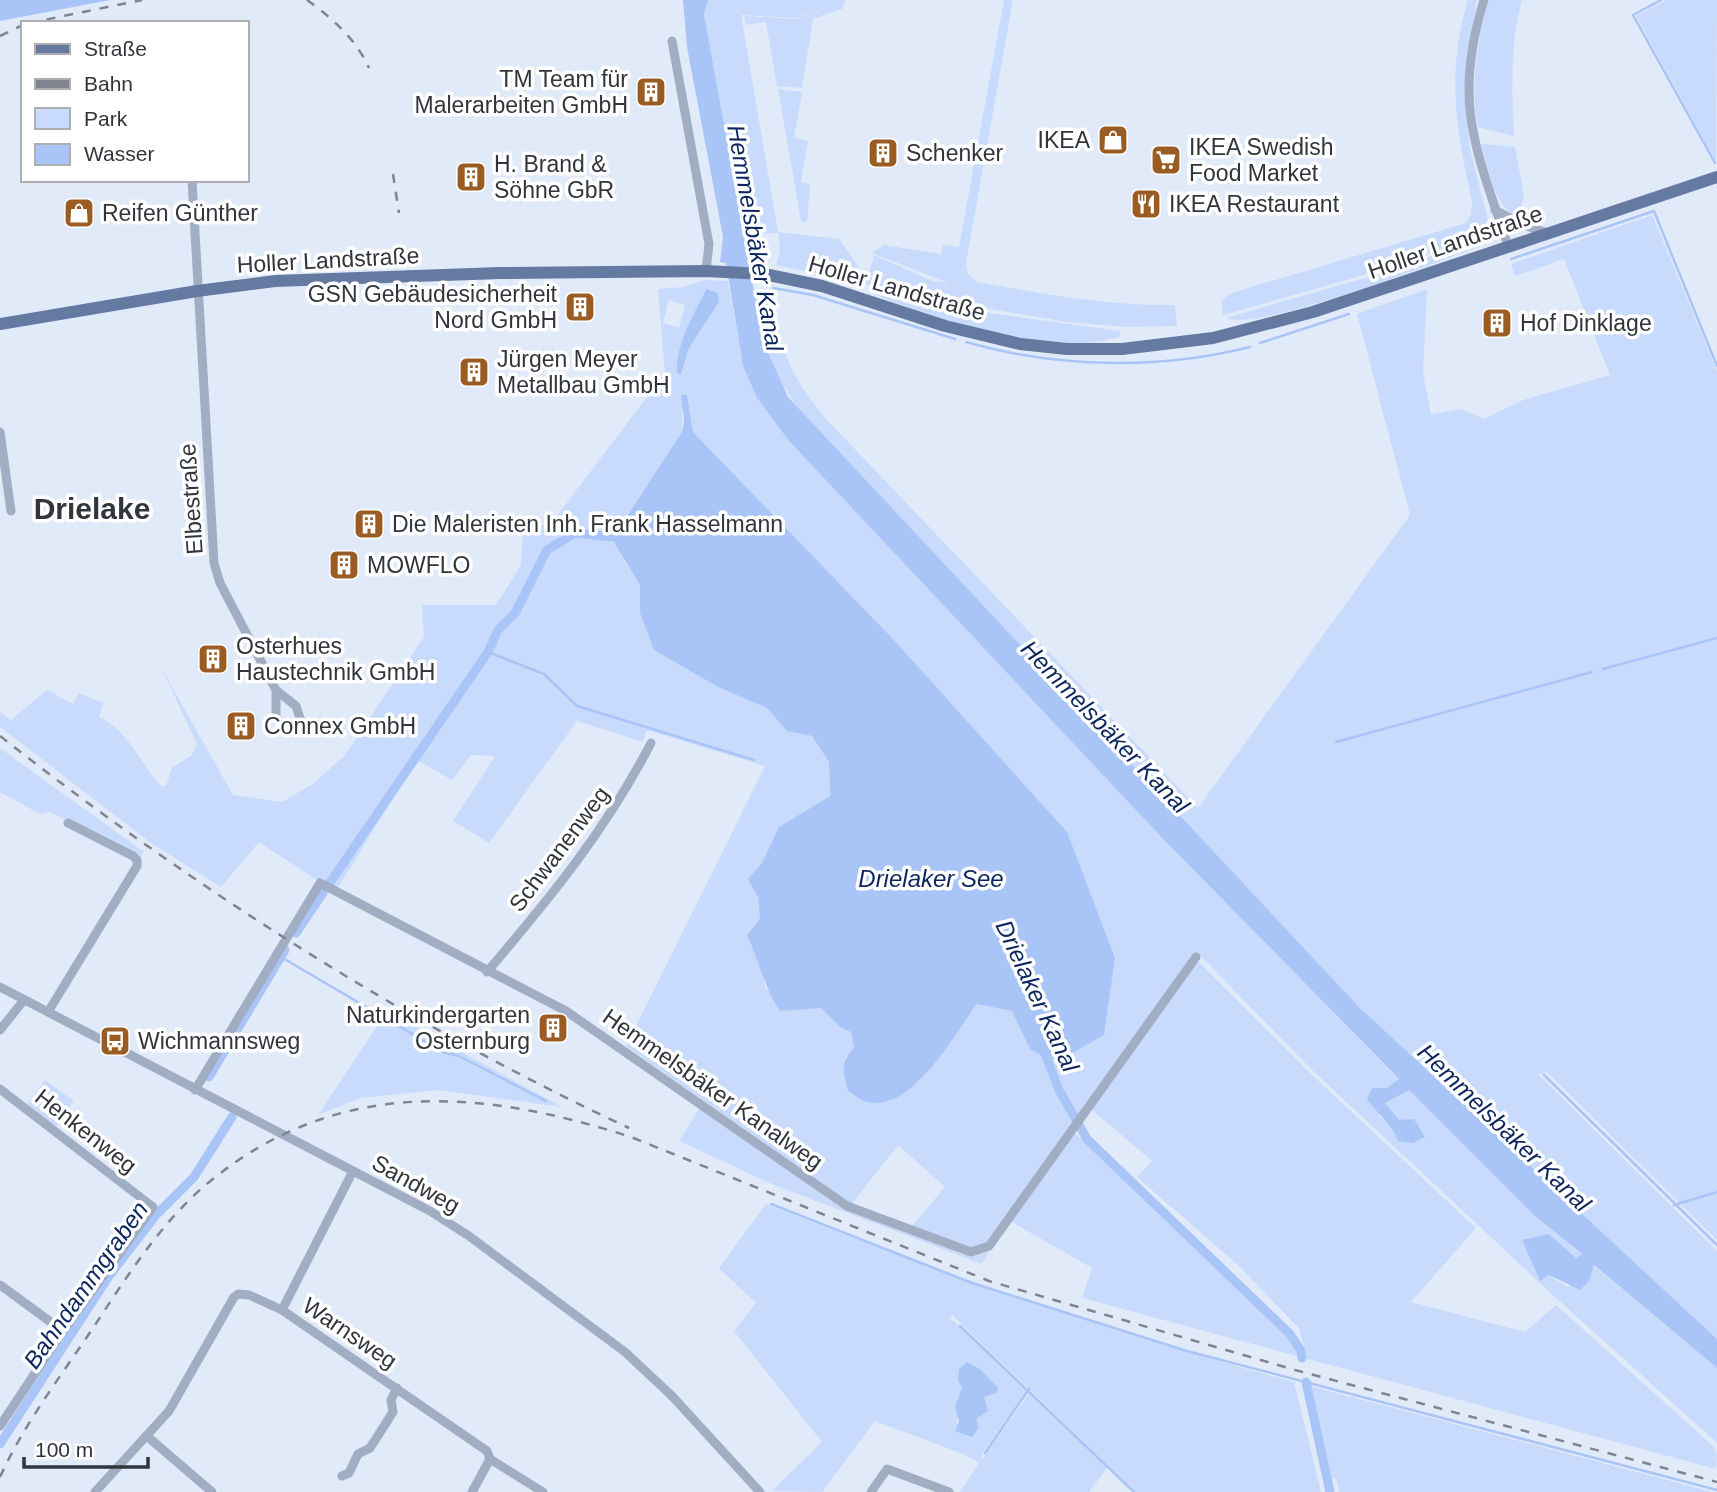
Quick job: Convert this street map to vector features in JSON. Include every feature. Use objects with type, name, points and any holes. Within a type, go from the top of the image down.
[{"type":"main road","name":"Holler Landstraße","points":[[0,324],[197,291],[275,281],[724,271],[752,273],[822,286],[994,338],[1067,349],[1122,349],[1181,344],[1313,312],[1717,177]]},
{"type":"street","points":[[1484,0],[1473,36],[1468,97],[1473,141],[1508,246]]},
{"type":"street","points":[[672,41],[709,244],[706,271]]},
{"type":"street","name":"Elbestraße","points":[[192,182],[214,563],[220,583],[276,690]]},
{"type":"street","points":[[1495,210],[1521,224],[1547,233]]},
{"type":"street","points":[[0,432],[11,511]]},
{"type":"street","name":"Schwanenweg","points":[[487,972],[556,891],[601,831],[651,743]]},
{"type":"street","points":[[48,1012],[137,866],[133,856],[68,823]]},
{"type":"street","name":"Hemmelsbäker Kanalweg","points":[[195,1090],[320,883],[566,1011],[847,1206],[971,1252],[989,1246],[1070,1129],[1196,957]]},
{"type":"street","name":"Sandweg","points":[[0,987],[353,1171],[469,1236],[625,1352],[672,1396],[760,1492]]},
{"type":"street","points":[[0,1030],[24,1000]]},
{"type":"street","name":"Henkenweg","points":[[0,1090],[153,1207],[63,1331]]},
{"type":"street","name":"Warnsweg","points":[[353,1171],[282,1310],[487,1451],[490,1459],[543,1492]]},
{"type":"street","points":[[0,1285],[63,1331],[0,1426]]},
{"type":"street","points":[[95,1492],[169,1411],[234,1297],[238,1294],[250,1295],[282,1310]]},
{"type":"street","points":[[342,1476],[349,1473],[358,1454],[370,1448],[393,1412],[391,1401],[397,1388]]},
{"type":"street","points":[[148,1437],[212,1492]]},
{"type":"street","points":[[472,1492],[490,1459]]},
{"type":"street","points":[[871,1492],[887,1469],[949,1492]]},
{"type":"green space","points":[[708,0],[846,0],[842,9],[813,19],[802,88],[777,86],[766,22],[746,25],[744,16],[795,19],[835,5],[795,18],[741,15],[778,232],[839,239],[858,266],[852,281],[776,265],[780,252],[778,233],[756,234],[755,251],[747,255],[704,14]]},
{"type":"green space","points":[[1004,0],[1013,0],[966,263],[968,274],[977,282],[1051,295],[1125,304],[1175,305],[1177,326],[1127,327],[1067,322],[937,300],[898,286],[883,289],[866,284],[874,255],[933,281],[949,283],[872,253],[884,245],[941,254],[943,245],[959,247]]},
{"type":"green space","points":[[1468,0],[1477,0],[1466,58],[1465,106],[1470,149],[1491,232],[1364,275],[1223,315],[1221,301],[1231,293],[1466,223],[1471,214],[1472,201],[1458,125],[1455,77],[1461,26]]},
{"type":"green space","points":[[1489,0],[1522,0],[1512,85],[1514,136],[1478,127],[1476,63]]},
{"type":"green space","points":[[1666,0],[1717,0],[1716,162],[1636,16]]},
{"type":"green space","points":[[778,89],[802,92],[794,138],[808,141],[801,182],[810,184],[807,222],[801,221]]},
{"type":"green space","points":[[1481,144],[1515,147],[1524,196],[1518,219],[1497,196]]},
{"type":"green space","points":[[1652,215],[1717,371],[1717,1240],[1547,1072],[1539,1075],[1717,1251],[1717,1339],[1358,1006],[814,428],[789,395],[773,364],[762,330],[754,290],[768,289],[787,358],[802,387],[826,419],[1198,808],[1410,515],[1357,314],[1427,289],[1423,374],[1431,414],[1460,409],[1484,419],[1523,400],[1610,375],[1564,259],[1515,276],[1511,264]]},
{"type":"green space","points":[[1478,239],[1487,239],[1475,248],[1347,294],[1273,315],[1244,320],[1226,318],[1393,270]]},
{"type":"green space","points":[[705,280],[728,281],[743,366],[757,398],[789,441],[1165,841],[1399,1080],[1387,1088],[1380,1117],[1392,1124],[1398,1141],[1399,1120],[1384,1103],[1409,1090],[1535,1216],[1582,1255],[1576,1258],[1549,1234],[1539,1280],[1549,1275],[1568,1287],[1593,1265],[1717,1368],[1717,1443],[1556,1298],[1311,1069],[1197,952],[982,1247],[972,1248],[911,1227],[945,1187],[898,1145],[851,1205],[626,1046],[765,766],[647,730],[643,742],[577,721],[489,843],[453,821],[495,756],[471,755],[452,780],[417,760],[335,892],[259,842],[221,887],[151,843],[0,727],[0,712],[11,720],[47,690],[73,704],[79,693],[103,703],[99,717],[119,731],[153,777],[161,786],[166,786],[172,768],[192,755],[197,744],[162,669],[233,795],[282,802],[314,783],[345,755],[424,637],[422,605],[496,605],[521,565],[523,526],[550,525],[665,373],[658,289],[683,287]],"holes":[[[705,290],[717,293],[719,302],[689,348],[684,369],[682,344]],[[669,300],[685,305],[679,328],[663,323]],[[687,395],[693,432],[893,639],[1030,1049],[1012,1010],[977,1004],[919,1082],[845,1058],[854,1048],[851,1032],[840,1027],[821,1008],[766,989],[759,962],[747,935],[760,919],[758,897],[749,879],[762,863],[779,827],[830,796],[829,762],[812,736],[787,730],[767,708],[720,688],[640,613],[640,585],[624,560],[614,537],[682,432],[682,410]]]},
{"type":"green space","points":[[869,290],[898,290],[940,304],[974,311],[1120,331],[1120,337],[1067,343],[1013,338],[933,316],[883,298]]},
{"type":"green space","points":[[0,748],[144,852],[140,857],[50,812],[40,814],[0,792]]},
{"type":"green space","points":[[1196,959],[1308,1071],[1476,1228],[1411,1302],[1525,1332],[1556,1305],[1714,1447],[1717,1454],[1716,1469],[1082,1298],[1092,1268],[1010,1221],[1074,1132],[1293,1338],[1300,1353],[1306,1354],[1299,1328],[1238,1265],[1137,1177],[1152,1161],[1091,1109]]},
{"type":"green space","points":[[387,1011],[562,1107],[438,1090],[360,1098],[318,1115]]},
{"type":"green space","points":[[45,1080],[74,1101],[54,1130],[25,1107]]},
{"type":"green space","points":[[701,1106],[838,1206],[969,1255],[989,1251],[982,1264],[774,1185],[679,1141]]},
{"type":"green space","points":[[766,1204],[1027,1300],[1294,1382],[1321,1492],[1136,1492],[952,1315],[950,1318],[1027,1390],[983,1452],[981,1461],[1030,1392],[1107,1468],[1089,1492],[960,1492],[979,1463],[963,1454],[875,1421],[822,1492],[772,1491],[822,1442],[734,1331],[756,1303],[719,1268]],"holes":[[[962,1387],[990,1393],[983,1397],[988,1411],[956,1425],[959,1413],[955,1407]]]},
{"type":"green space","points":[[1310,1386],[1713,1492],[1339,1492],[1336,1478],[1329,1479]]},
{"type":"water","points":[[0,0],[110,0],[0,21]]},
{"type":"water","points":[[683,0],[708,0],[704,14],[763,341],[788,397],[1358,1006],[1717,1339],[1717,1368],[1594,1265],[1589,1281],[1580,1290],[1549,1275],[1540,1281],[1522,1240],[1549,1234],[1576,1258],[1582,1254],[1535,1216],[1409,1090],[1385,1103],[1399,1120],[1414,1119],[1425,1137],[1413,1143],[1398,1141],[1367,1099],[1372,1088],[1387,1088],[1399,1079],[1165,841],[789,441],[757,398],[743,366],[726,263],[720,262],[723,237],[687,47]]},
{"type":"water","points":[[706,289],[718,293],[719,302],[689,348],[681,375],[677,372],[679,350]]},
{"type":"water","name":"Drielaker See","points":[[681,395],[687,395],[693,432],[893,639],[1067,832],[1115,958],[1104,1035],[1074,1052],[1049,1060],[1030,1049],[1012,1011],[977,1004],[944,1051],[916,1084],[901,1095],[884,1102],[867,1102],[848,1091],[845,1078],[846,1058],[854,1048],[851,1032],[840,1027],[821,1008],[780,1011],[774,1002],[747,935],[760,919],[758,897],[748,879],[762,863],[779,827],[830,796],[829,762],[812,736],[787,731],[767,708],[720,688],[654,650],[640,613],[640,585],[615,544],[614,537],[682,432],[684,420]]},
{"type":"water","points":[[967,1362],[980,1369],[999,1389],[996,1393],[984,1397],[988,1411],[977,1418],[978,1429],[972,1437],[955,1431],[959,1421],[955,1407],[962,1387],[958,1381],[959,1369]]},
{"type":"waterway","points":[[1661,0],[1633,15],[1715,163]]},
{"type":"waterway","points":[[1511,259],[1654,211],[1717,366]]},
{"type":"waterway","name":"Hemmelsbäker Kanal","points":[[773,288],[813,295],[955,339]]},
{"type":"waterway","points":[[1260,343],[1349,314]]},
{"type":"waterway","points":[[966,342],[1036,357],[1108,363],[1180,360],[1250,347]]},
{"type":"waterway","name":"Bahndammgraben","points":[[329,884],[488,652],[498,630],[515,613],[547,550],[575,533],[614,537],[624,529]]},
{"type":"waterway","points":[[1603,669],[1717,638]]},
{"type":"waterway","points":[[488,652],[544,674],[577,706],[754,760]]},
{"type":"waterway","points":[[1336,742],[1592,672]]},
{"type":"waterway","name":"Bahndammgraben","points":[[296,933],[323,893]]},
{"type":"waterway","name":"Bahndammgraben","points":[[209,1077],[285,950]]},
{"type":"waterway","points":[[281,957],[443,1052],[459,1056],[546,1101]]},
{"type":"waterway","name":"Drielaker Kanal","points":[[1044,1051],[1059,1090],[1087,1139],[1290,1334],[1301,1351],[1302,1358]]},
{"type":"waterway","points":[[1544,1075],[1717,1245]]},
{"type":"waterway","name":"Bahndammgraben","points":[[0,1444],[109,1276],[156,1215],[194,1177],[232,1117]]},
{"type":"waterway","points":[[1674,1205],[1717,1192]]},
{"type":"waterway","points":[[771,1204],[972,1283],[1187,1351],[1717,1490]]},
{"type":"waterway","points":[[960,1326],[1134,1492]]},
{"type":"waterway","name":"Drielaker Kanal","points":[[1306,1382],[1330,1492]]},
{"type":"waterway","points":[[985,1453],[1029,1389]]},
{"type":"railway","points":[[39,21],[142,0]]},
{"type":"railway","points":[[307,0],[342,30],[364,57],[369,68]]},
{"type":"railway","points":[[0,36],[21,26]]},
{"type":"railway","points":[[393,174],[399,213]]},
{"type":"railway","points":[[0,736],[148,846],[304,950],[464,1045],[629,1128]]},
{"type":"railway","points":[[0,1477],[32,1419],[131,1270],[175,1215],[208,1183],[257,1148],[308,1124],[359,1109],[412,1102],[466,1102],[520,1109],[631,1137],[989,1281],[1295,1370],[1717,1482]]},
{"type":"place","name":"TM Team für Malerarbeiten GmbH","points":[[651,92]]},
{"type":"place","name":"IKEA","points":[[1113,140]]},
{"type":"place","name":"Schenker","points":[[883,153]]},
{"type":"place","name":"IKEA Swedish Food Market","points":[[1166,160]]},
{"type":"place","name":"H. Brand & Söhne GbR","points":[[471,177]]},
{"type":"place","name":"IKEA Restaurant","points":[[1146,204]]},
{"type":"place","name":"Reifen Günther","points":[[79,213]]},
{"type":"place","name":"GSN Gebäudesicherheit Nord GmbH","points":[[580,307]]},
{"type":"place","name":"Hof Dinklage","points":[[1497,323]]},
{"type":"place","name":"Jürgen Meyer Metallbau GmbH","points":[[474,372]]},
{"type":"place","name":"Die Maleristen Inh. Frank Hasselmann","points":[[369,524]]},
{"type":"place","name":"MOWFLO","points":[[344,565]]},
{"type":"place","name":"Osterhues Haustechnik GmbH","points":[[213,659]]},
{"type":"place","name":"Connex GmbH","points":[[241,726]]},
{"type":"place","name":"Naturkindergarten Osternburg","points":[[553,1028]]},
{"type":"place","name":"Wichmannsweg","points":[[115,1041]]},
{"type":"district","name":"Drielake","points":[[92,509]]}]
